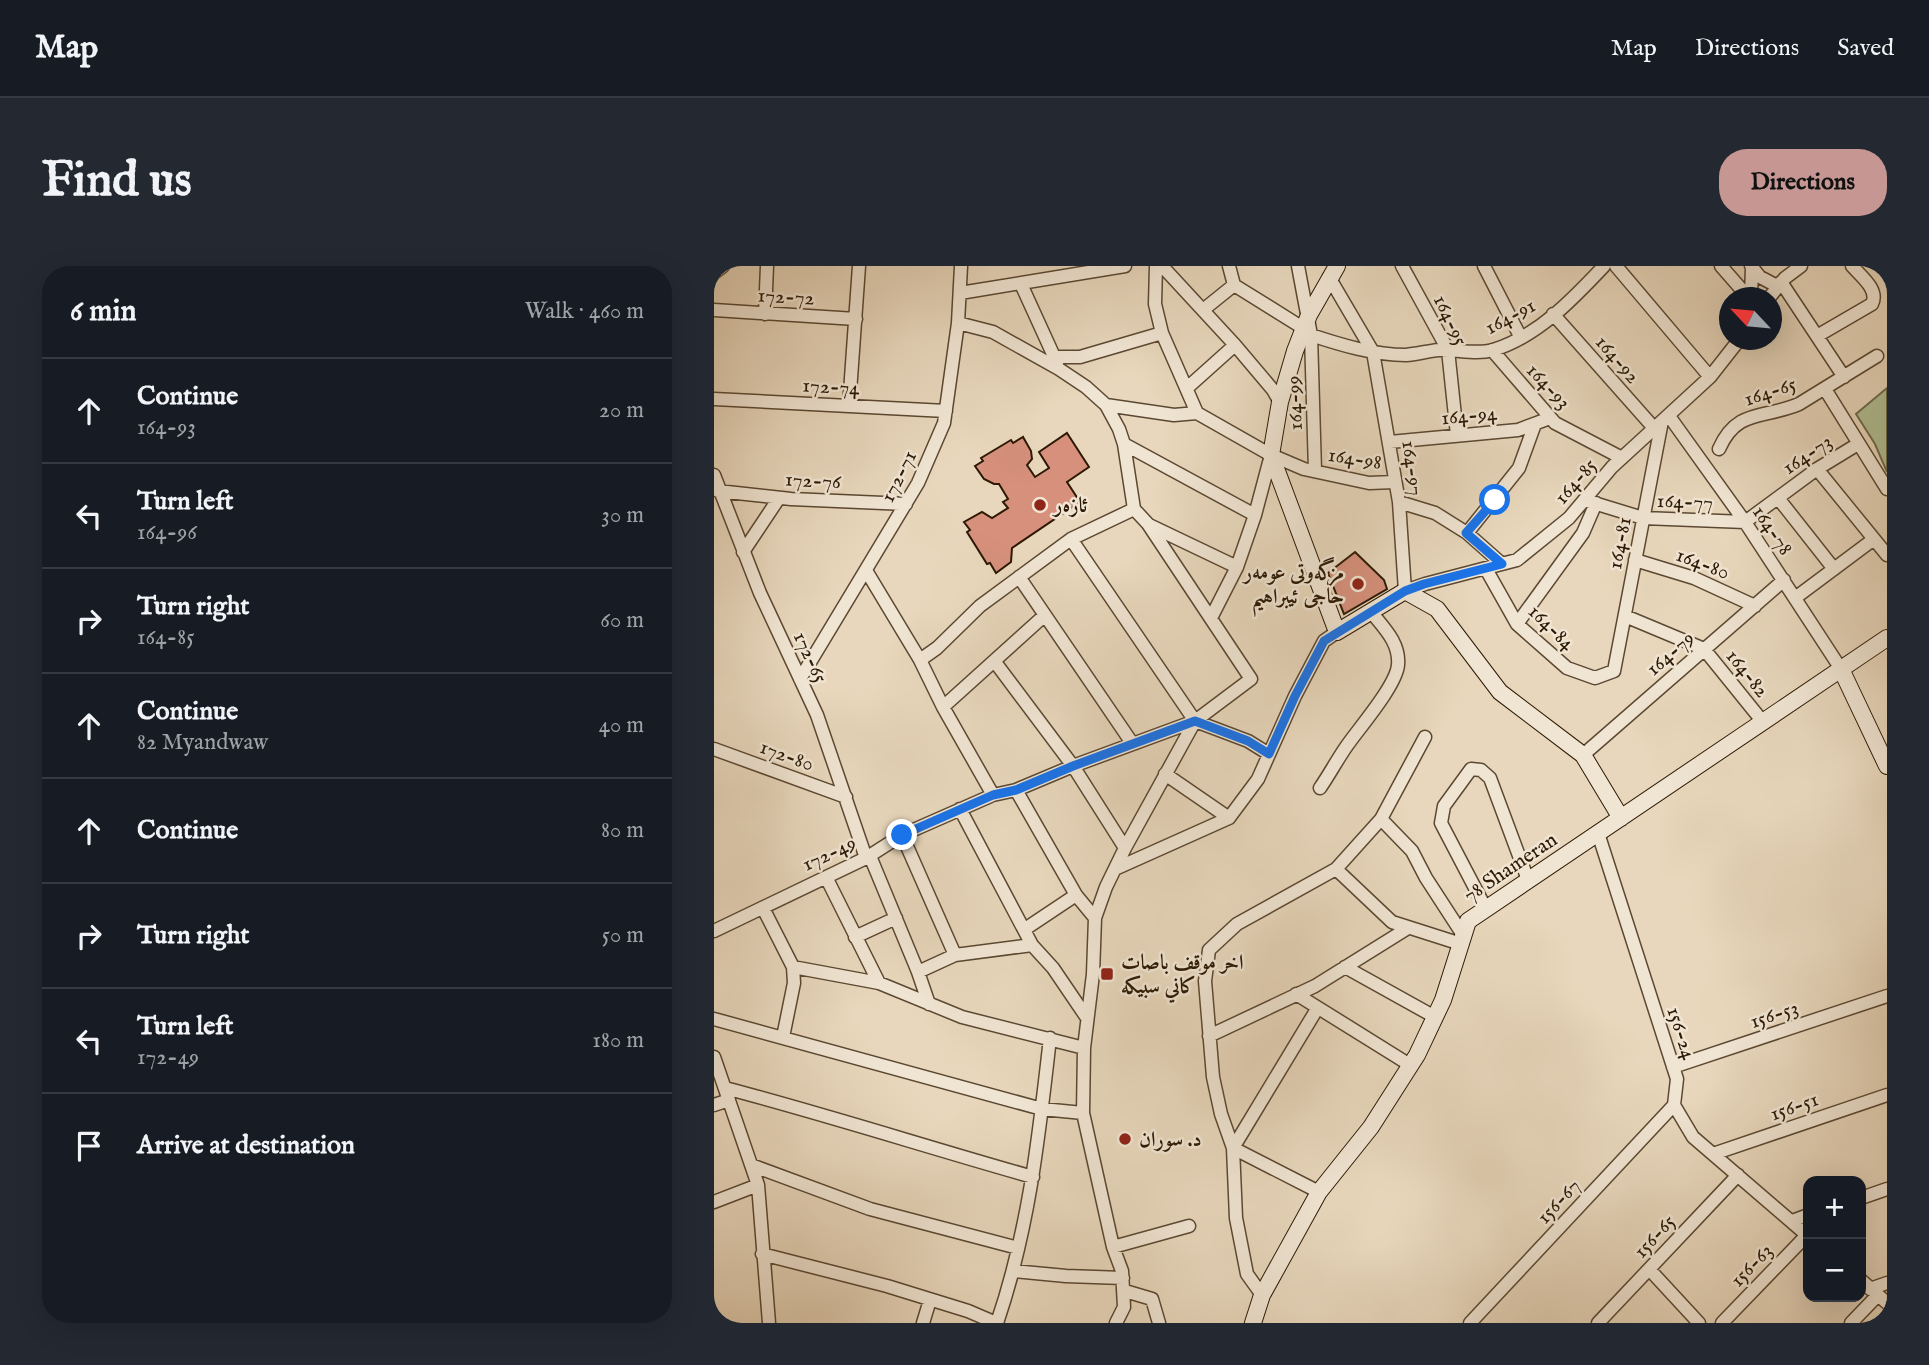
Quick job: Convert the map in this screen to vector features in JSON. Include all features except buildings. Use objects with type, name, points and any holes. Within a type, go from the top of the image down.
[{"type":"street","points":[[714,273],[723,266]]},
{"type":"street","points":[[765,314],[767,266]]},
{"type":"street","points":[[849,406],[859,266]]},
{"type":"street","name":"172-71","points":[[800,679],[919,482],[944,424],[958,323],[961,266]]},
{"type":"street","points":[[960,293],[1021,284],[1056,272],[1125,266]]},
{"type":"street","points":[[1107,405],[1174,415],[1197,413],[1162,332],[1155,304],[1156,266]]},
{"type":"street","points":[[1161,266],[1235,345],[1280,402]]},
{"type":"street","points":[[1203,310],[1234,285],[1229,266]]},
{"type":"street","name":"164-99","points":[[1298,266],[1308,326],[1315,471]]},
{"type":"street","name":"164-95","points":[[1402,266],[1448,350],[1457,435]]},
{"type":"street","points":[[1484,266],[1521,338]]},
{"type":"street","name":"164-91","points":[[1234,285],[1308,326],[1373,352],[1407,355],[1448,350],[1474,352],[1492,350],[1521,338],[1569,303],[1604,266]]},
{"type":"street","points":[[1616,266],[1710,377]]},
{"type":"street","points":[[1721,266],[1740,287]]},
{"type":"street","points":[[1752,267],[1766,281],[1782,278],[1801,266]]},
{"type":"street","points":[[1817,336],[1872,304],[1874,292],[1852,266]]},
{"type":"street","points":[[1751,287],[1752,267]]},
{"type":"street","points":[[1212,618],[1237,567],[1255,515],[1271,455],[1280,402],[1308,326],[1333,272]]},
{"type":"street","name":"164-97","points":[[1333,272],[1373,352],[1399,502],[1405,591]]},
{"type":"street","points":[[1782,278],[1844,377]]},
{"type":"street","points":[[1021,284],[1057,363]]},
{"type":"street","name":"172-72","points":[[714,310],[856,319]]},
{"type":"street","name":"164-92","points":[[1553,314],[1661,422]]},
{"type":"street","points":[[958,323],[993,332],[1057,363],[1107,405],[1124,444],[1134,509],[1148,524],[1251,679],[1195,721],[1125,848],[1095,918],[1093,974],[1084,1048],[1083,1113],[1112,1247],[1124,1285],[1124,1307],[1116,1323]]},
{"type":"street","points":[[1057,363],[1162,332]]},
{"type":"street","points":[[1187,388],[1235,345]]},
{"type":"street","name":"164-93","points":[[1492,350],[1555,423],[1622,458]]},
{"type":"street","name":"164-85","points":[[1405,591],[1517,560],[1590,502],[1622,458],[1710,377],[1732,350]]},
{"type":"street","name":"164-65","points":[[1719,449],[1728,432],[1744,418],[1786,410],[1877,356]]},
{"type":"street","points":[[1825,389],[1887,489]]},
{"type":"street","name":"172-74","points":[[714,399],[946,411]]},
{"type":"street","name":"164-98","points":[[1197,413],[1271,455],[1315,471],[1369,483],[1394,482]]},
{"type":"street","name":"164-94","points":[[1390,442],[1518,430],[1550,418]]},
{"type":"street","name":"164-81","points":[[1614,671],[1661,422]]},
{"type":"street","name":"164-78","points":[[1661,422],[1745,522],[1841,668]]},
{"type":"street","name":"164-93","points":[[1466,533],[1519,468],[1535,424]]},
{"type":"street","name":"164-73","points":[[1745,522],[1817,469],[1858,443]]},
{"type":"street","points":[[1124,444],[1255,515]]},
{"type":"street","points":[[1271,455],[1337,632]]},
{"type":"street","points":[[1817,469],[1887,555]]},
{"type":"street","name":"172-65","points":[[714,475],[743,552],[817,715],[868,857],[896,918],[929,1004]]},
{"type":"street","name":"172-76","points":[[719,491],[779,498],[906,504]]},
{"type":"street","points":[[743,552],[779,498]]},
{"type":"street","points":[[1778,498],[1833,569]]},
{"type":"street","points":[[1399,502],[1435,513],[1466,533],[1502,564]]},
{"type":"street","points":[[1517,624],[1583,533],[1590,502]]},
{"type":"street","name":"164-77","points":[[1590,502],[1643,518],[1745,522]]},
{"type":"street","points":[[920,660],[937,649],[980,606],[1071,539],[1134,509]]},
{"type":"street","points":[[1148,524],[1237,567]]},
{"type":"street","points":[[1071,539],[1195,721],[1248,741],[1269,754]]},
{"type":"street","points":[[1795,598],[1874,539]]},
{"type":"street","name":"164-80","points":[[1635,560],[1693,578],[1755,606]]},
{"type":"street","name":"164-84","points":[[1486,569],[1517,624],[1567,668],[1595,678],[1614,671]]},
{"type":"street","points":[[867,572],[920,660],[943,708],[993,795]]},
{"type":"street","points":[[1019,577],[1132,743]]},
{"type":"street","name":"164-79","points":[[1583,755],[1783,580]]},
{"type":"street","points":[[1115,869],[1229,818],[1258,779],[1295,696],[1324,641],[1405,591],[1437,609],[1500,692],[1583,755],[1620,818]]},
{"type":"street","points":[[1320,788],[1381,698],[1394,677],[1398,664],[1394,642],[1372,613]]},
{"type":"street","points":[[943,708],[1045,615]]},
{"type":"street","name":"164-82","points":[[1625,616],[1704,649],[1763,722]]},
{"type":"street","name":"78 Shameran","points":[[1252,1323],[1262,1295],[1319,1192],[1371,1127],[1410,1065],[1443,1000],[1468,921],[1887,638]]},
{"type":"street","points":[[995,662],[1073,766],[1125,848]]},
{"type":"street","points":[[1841,668],[1887,766]]},
{"type":"street","name":"172-49","points":[[714,931],[868,857],[902,835],[960,809],[1195,721]]},
{"type":"street","points":[[1262,1295],[1247,1274],[1236,1218],[1233,1148],[1221,1114],[1209,1036],[1205,981],[1209,950],[1237,924],[1336,869],[1381,818],[1425,737]]},
{"type":"street","name":"172-80","points":[[714,749],[846,797]]},
{"type":"street","points":[[1486,909],[1441,823],[1444,806],[1471,769],[1481,770],[1490,778],[1528,880]]},
{"type":"street","points":[[1165,774],[1229,818]]},
{"type":"street","points":[[1016,790],[1076,895],[1095,918]]},
{"type":"street","points":[[960,809],[1032,945],[1053,968],[1087,1018]]},
{"type":"street","points":[[1381,818],[1412,851],[1462,940]]},
{"type":"street","name":"156-24","points":[[1598,833],[1677,1079],[1674,1105]]},
{"type":"street","points":[[902,835],[955,955]]},
{"type":"street","points":[[1336,869],[1392,922],[1462,940]]},
{"type":"street","points":[[826,877],[879,983]]},
{"type":"street","points":[[1025,929],[1076,895]]},
{"type":"street","points":[[763,908],[793,967],[794,983],[783,1037]]},
{"type":"street","points":[[855,937],[896,918]]},
{"type":"street","points":[[1209,1036],[1315,986],[1408,928]]},
{"type":"street","points":[[918,972],[955,955],[1032,945]]},
{"type":"street","points":[[793,967],[879,983],[962,1017],[1084,1048]]},
{"type":"street","points":[[1345,967],[1435,1017]]},
{"type":"street","points":[[1296,994],[1410,1065]]},
{"type":"street","name":"156-53","points":[[1673,1067],[1887,996]]},
{"type":"street","points":[[1233,1148],[1317,1009]]},
{"type":"street","points":[[714,1019],[1042,1109],[1083,1113]]},
{"type":"street","points":[[762,1254],[887,1286],[997,1323],[1014,1271],[1026,1218],[1050,1038]]},
{"type":"street","points":[[714,1057],[758,1185],[769,1323]]},
{"type":"street","points":[[727,1094],[1033,1177]]},
{"type":"street","points":[[714,1105],[727,1094]]},
{"type":"street","name":"156-51","points":[[1713,1154],[1887,1095]]},
{"type":"street","points":[[1674,1105],[1693,1137],[1803,1231]]},
{"type":"street","name":"156-67","points":[[1470,1323],[1674,1105]]},
{"type":"street","points":[[1233,1148],[1319,1192]]},
{"type":"street","points":[[751,1165],[870,1209],[1018,1248]]},
{"type":"street","name":"156-65","points":[[1598,1323],[1738,1175]]},
{"type":"street","points":[[714,1202],[758,1185]]},
{"type":"street","points":[[1866,1196],[1887,1189]]},
{"type":"street","points":[[1792,1221],[1803,1217]]},
{"type":"street","points":[[1112,1247],[1189,1226]]},
{"type":"street","name":"156-63","points":[[1722,1323],[1804,1239]]},
{"type":"street","points":[[1649,1269],[1699,1323]]},
{"type":"street","points":[[1014,1271],[1124,1285],[1152,1299],[1159,1323]]},
{"type":"street","points":[[1851,1323],[1874,1292],[1887,1283]]},
{"type":"street","points":[[923,1323],[930,1300]]},
{"type":"green space","points":[[1887,388],[1887,472],[1875,444],[1856,414]]},
{"type":"place","name":"ئازەر","points":[[1040,505]]},
{"type":"place","name":"مزگەوتی عومەر حاجی ئیبراهیم","points":[[1358,584]]},
{"type":"place","name":"اخر موقف باصات كاني سبيكه","points":[[1107,974]]},
{"type":"place","name":"د. سوران","points":[[1125,1139]]},
{"type":"route","points":[[902,835],[993,795],[1016,790],[1132,743],[1195,721],[1248,741],[1269,754],[1324,641],[1405,591],[1502,564],[1466,533],[1495,500]]}]
